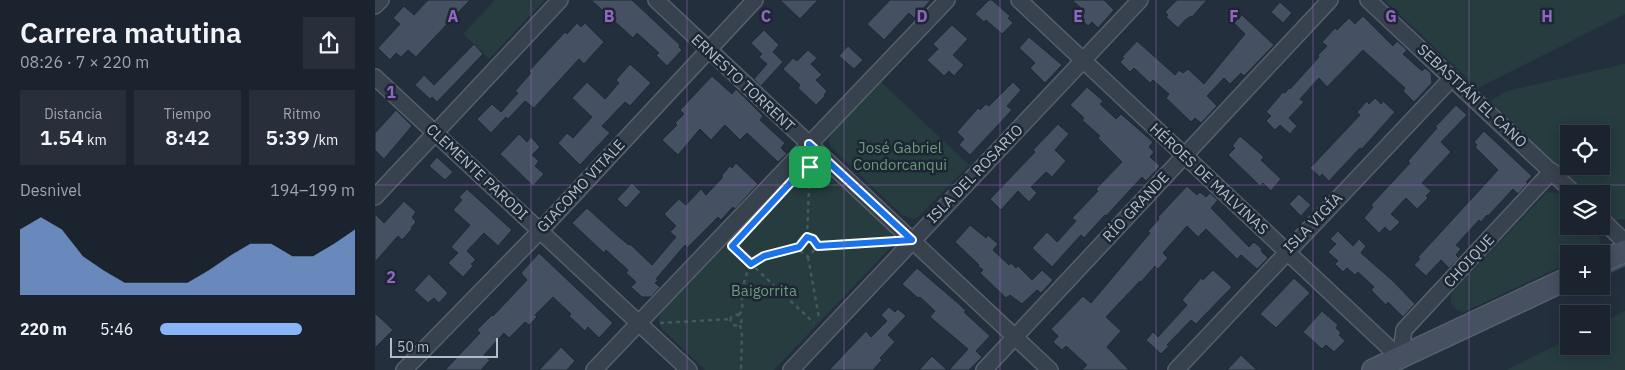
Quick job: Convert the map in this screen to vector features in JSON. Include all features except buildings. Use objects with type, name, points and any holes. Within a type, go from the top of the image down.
[{"type":"street","points":[[375,6],[381,0]]},
{"type":"street","points":[[375,197],[560,0]]},
{"type":"street","name":"ERNESTO TORRENT","points":[[656,0],[1050,370]]},
{"type":"street","name":"GIACOMO VITALE","points":[[404,370],[540,231],[755,0]]},
{"type":"street","points":[[594,370],[947,0]]},
{"type":"street","name":"HÉROES DE MALVINAS","points":[[1019,0],[1400,358]]},
{"type":"street","name":"ISLA DEL ROSARIO","points":[[791,370],[1140,0]]},
{"type":"street","name":"RÍO GRANDE","points":[[984,370],[1330,0]]},
{"type":"street","name":"SEBASTIÁN EL CANO","points":[[1368,0],[1566,185]]},
{"type":"street","name":"CLEMENTE PARODI","points":[[375,77],[689,370]]},
{"type":"street","name":"ISLA VIGÍA","points":[[1175,370],[1452,78]]},
{"type":"street","name":"CHOIQUE","points":[[1400,358],[1404,330],[1552,171]]},
{"type":"street","points":[[1610,228],[1625,242]]},
{"type":"street","points":[[1610,258],[1625,251]]},
{"type":"street","points":[[1373,370],[1560,282]]},
{"type":"path","points":[[638,323],[731,319],[734,315],[739,315],[742,311],[742,295],[751,264],[764,256],[799,247],[807,237],[809,144]]},
{"type":"path","points":[[805,167],[815,166]]},
{"type":"path","points":[[807,237],[813,239],[818,246]]},
{"type":"path","points":[[887,246],[889,237]]},
{"type":"path","points":[[808,257],[818,246],[912,240]]},
{"type":"path","points":[[732,246],[814,323],[826,311]]},
{"type":"path","points":[[799,247],[799,250],[808,257],[819,318]]},
{"type":"path","points":[[739,315],[742,320],[739,325]]},
{"type":"path","points":[[731,319],[732,324],[739,325]]},
{"type":"path","points":[[739,325],[742,332],[741,370]]},
{"type":"green space","points":[[495,0],[545,0],[489,59],[463,34]]},
{"type":"green space","points":[[1384,0],[1625,0],[1625,14],[1478,88]]},
{"type":"green space","points":[[1625,64],[1625,219],[1614,220],[1610,216],[1610,185],[1578,185],[1567,175],[1610,175],[1610,125],[1560,125],[1560,168],[1490,101],[1507,91]]},
{"type":"green space","name":"José Gabriel Condorcanqui","points":[[880,81],[969,165],[918,217],[913,219],[902,215],[831,147],[829,142],[832,131]]},
{"type":"green space","name":"Baigorrita","points":[[806,161],[813,161],[819,164],[891,232],[892,241],[890,248],[774,370],[705,370],[662,329],[659,317],[663,310],[800,165]]},
{"type":"green space","points":[[1547,192],[1560,196],[1560,235],[1598,235],[1600,245],[1560,245],[1560,267],[1464,312],[1456,309],[1452,304],[1451,295]]},
{"type":"green space","points":[[1625,311],[1625,370],[1507,370],[1560,344],[1560,355],[1610,355],[1610,318]]},
{"type":"waterway","points":[[1610,271],[1625,264]]},
{"type":"route","points":[[809,144],[912,240],[818,246],[813,239],[807,237],[799,247],[781,250],[764,256],[751,264],[732,246],[805,167],[810,167],[809,144]]}]
